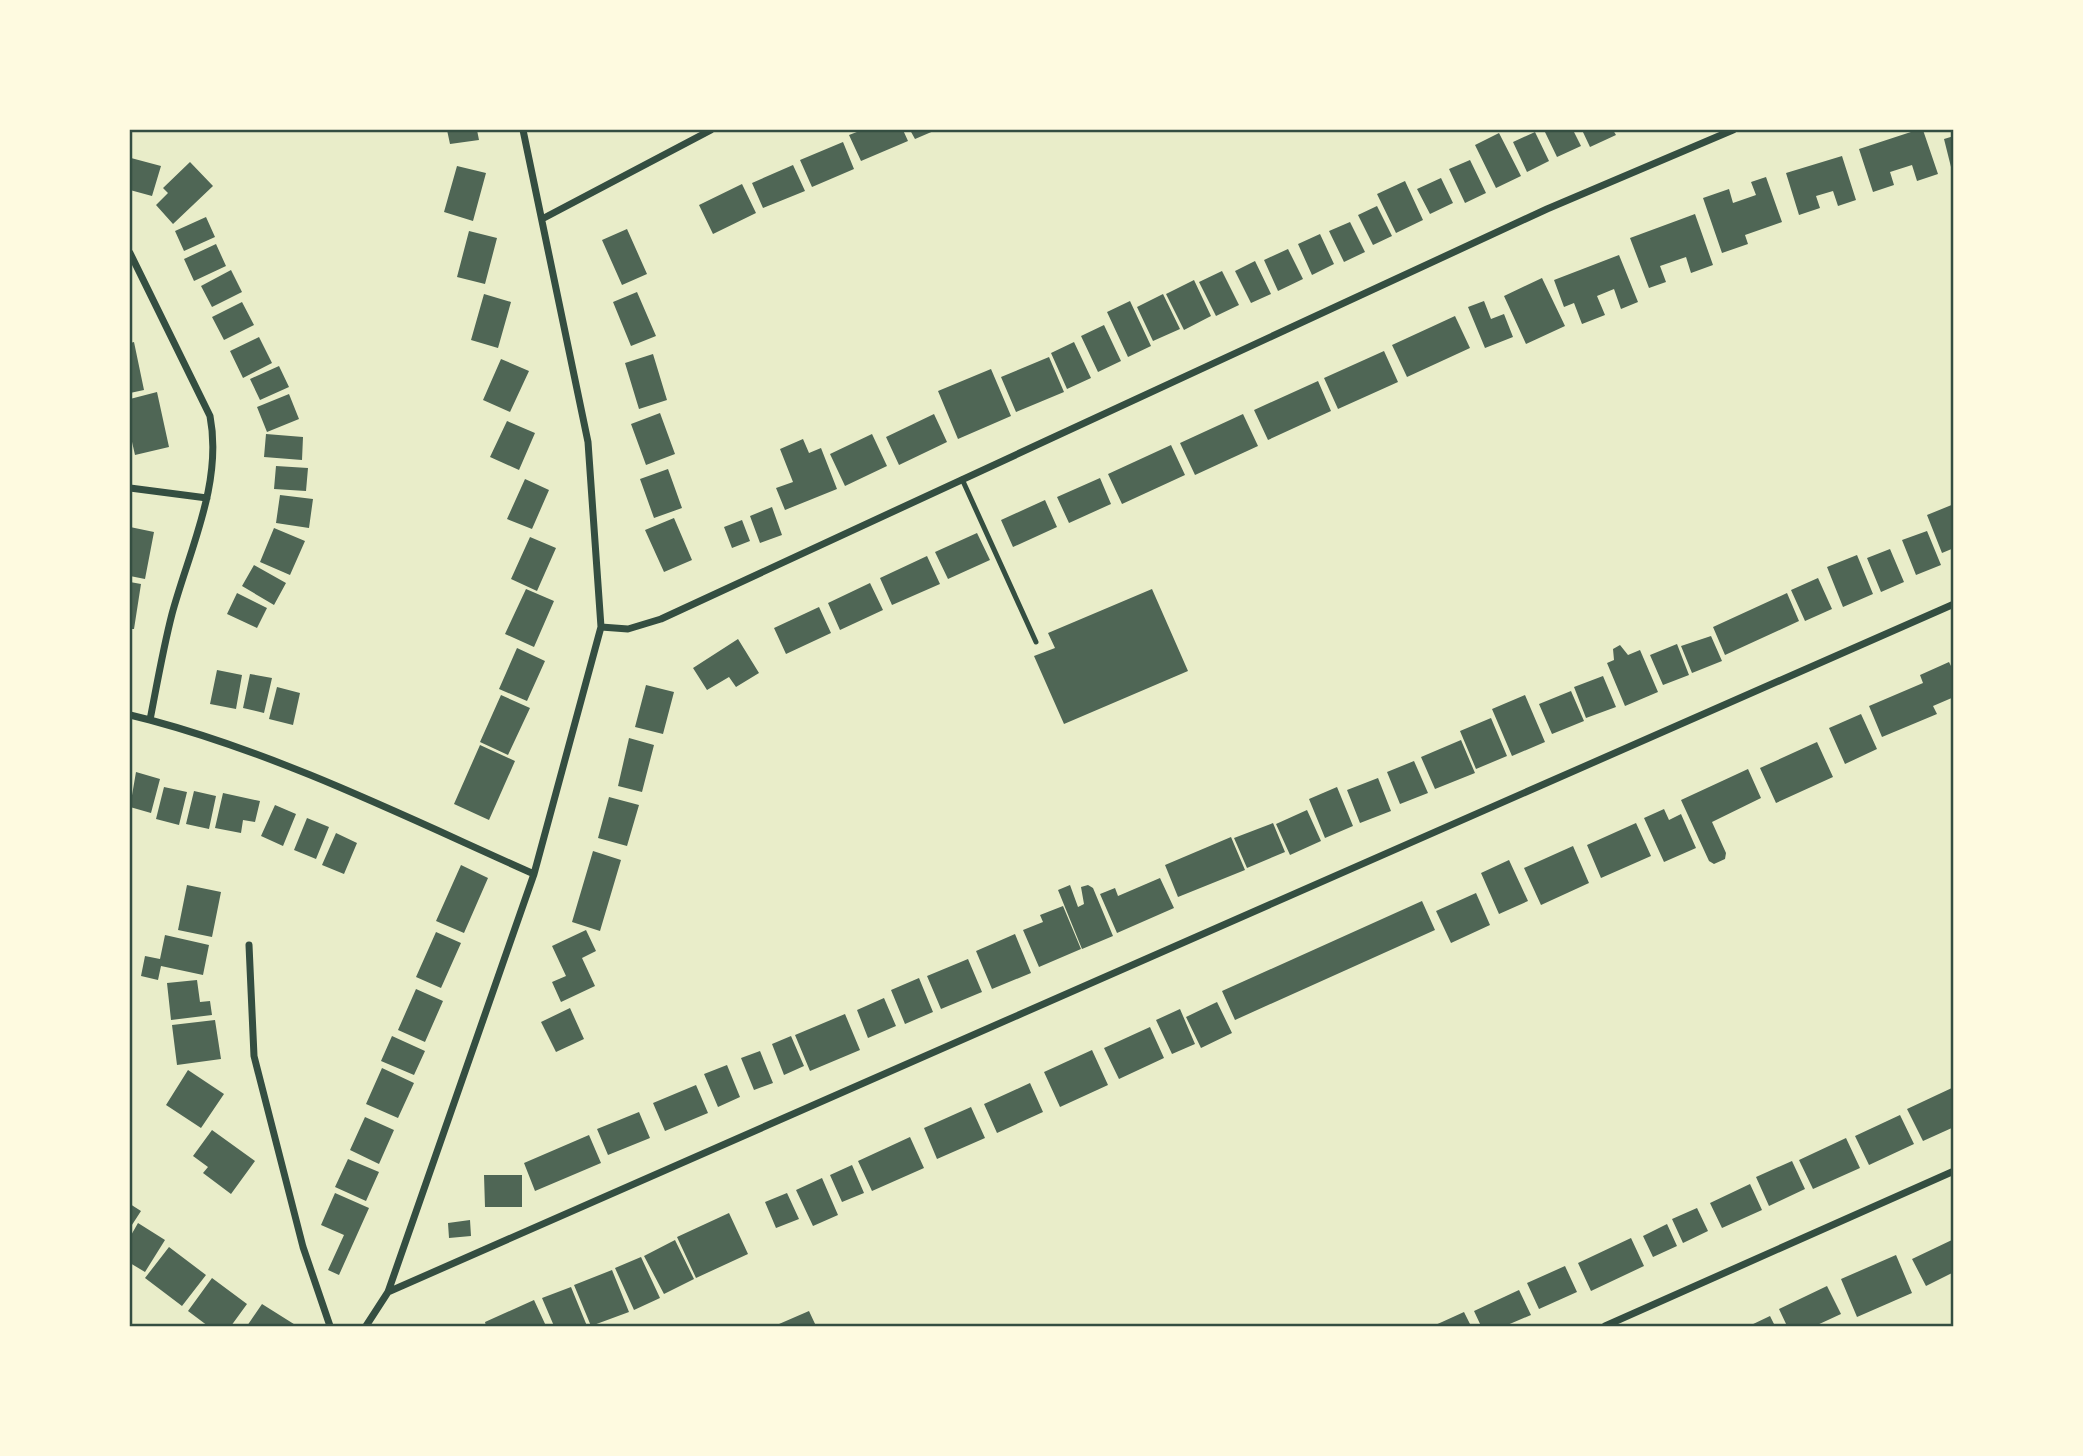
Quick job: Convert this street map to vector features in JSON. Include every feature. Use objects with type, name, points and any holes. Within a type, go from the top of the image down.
[{"type":"street","points":[[366,1326],[388,1292],[534,874],[601,627],[588,442],[523,130]]},
{"type":"street","points":[[542,219],[711,130]]},
{"type":"street","points":[[601,627],[628,629],[661,619],[1547,209],[1733,130]]},
{"type":"street","points":[[130,253],[210,416],[215,440],[207,498],[164,645],[150,720]]},
{"type":"street","points":[[130,488],[207,498]]},
{"type":"street","points":[[388,1292],[1954,604]]},
{"type":"street","points":[[130,715],[207,735],[286,764],[534,874]]},
{"type":"street","points":[[249,945],[254,1056],[303,1247],[331,1326]]},
{"type":"street","points":[[1605,1326],[1954,1171]]},
{"type":"lane","points":[[962,479],[1035,642]]},
{"type":"building","points":[[447,130],[477,130],[479,140],[450,144]]},
{"type":"building","points":[[862,130],[903,130],[908,141],[861,161],[849,135]]},
{"type":"building","points":[[910,130],[936,130],[915,139]]},
{"type":"building","points":[[1544,130],[1573,130],[1581,146],[1557,157]]},
{"type":"building","points":[[1582,130],[1613,130],[1616,135],[1590,147]]},
{"type":"building","points":[[1923,130],[1938,174],[1917,181],[1912,165],[1890,172],[1894,185],[1873,192],[1859,149]]},
{"type":"building","points":[[1535,132],[1549,161],[1527,172],[1513,142]]},
{"type":"building","points":[[1499,133],[1521,176],[1496,188],[1475,145]]},
{"type":"building","points":[[1954,136],[1954,175],[1953,175],[1944,139]]},
{"type":"building","points":[[843,142],[854,169],[812,187],[800,160]]},
{"type":"building","points":[[1842,156],[1856,200],[1838,206],[1833,191],[1816,196],[1820,208],[1799,215],[1786,173]]},
{"type":"building","points":[[131,158],[161,166],[152,196],[130,190]]},
{"type":"building","points":[[1470,160],[1486,193],[1465,203],[1449,169]]},
{"type":"building","points":[[190,162],[213,186],[173,224],[156,205],[168,193],[163,188]]},
{"type":"building","points":[[793,165],[805,191],[763,208],[752,183]]},
{"type":"building","points":[[457,166],[486,173],[473,221],[444,212]]},
{"type":"building","points":[[1766,177],[1782,222],[1745,235],[1748,244],[1722,253],[1703,198],[1729,189],[1733,203],[1756,195],[1751,182]]},
{"type":"building","points":[[1441,178],[1453,203],[1430,214],[1417,189]]},
{"type":"building","points":[[1405,181],[1423,220],[1396,233],[1377,194]]},
{"type":"building","points":[[742,184],[756,213],[713,234],[699,205]]},
{"type":"building","points":[[1377,206],[1392,236],[1373,245],[1358,215]]},
{"type":"building","points":[[1695,214],[1713,265],[1691,273],[1686,257],[1660,266],[1666,282],[1649,288],[1630,238]]},
{"type":"building","points":[[206,217],[215,237],[184,251],[175,231]]},
{"type":"building","points":[[1350,222],[1365,252],[1344,262],[1329,231]]},
{"type":"building","points":[[627,229],[647,274],[622,285],[602,240]]},
{"type":"building","points":[[469,231],[497,238],[485,284],[457,277]]},
{"type":"building","points":[[1320,234],[1334,264],[1312,275],[1298,244]]},
{"type":"building","points":[[216,244],[226,266],[194,281],[184,259]]},
{"type":"building","points":[[1288,249],[1303,279],[1278,291],[1264,260]]},
{"type":"building","points":[[1619,255],[1638,302],[1621,309],[1614,289],[1597,296],[1605,315],[1582,324],[1574,303],[1564,307],[1554,280]]},
{"type":"building","points":[[1255,261],[1271,294],[1251,303],[1235,271]]},
{"type":"building","points":[[231,270],[242,292],[212,307],[201,286]]},
{"type":"building","points":[[1222,271],[1239,305],[1216,316],[1199,282]]},
{"type":"building","points":[[1542,278],[1565,326],[1526,344],[1504,296]]},
{"type":"building","points":[[1194,280],[1211,316],[1184,330],[1166,294]]},
{"type":"building","points":[[637,292],[656,336],[631,346],[613,302]]},
{"type":"building","points":[[484,294],[511,302],[498,348],[471,340]]},
{"type":"building","points":[[1163,294],[1180,329],[1153,341],[1137,307]]},
{"type":"building","points":[[1130,301],[1151,346],[1128,357],[1107,312]]},
{"type":"building","points":[[1484,301],[1491,319],[1504,314],[1513,337],[1485,348],[1468,307]]},
{"type":"building","points":[[242,302],[254,325],[224,340],[212,317]]},
{"type":"building","points":[[1455,316],[1470,348],[1407,377],[1392,345]]},
{"type":"building","points":[[1104,325],[1121,361],[1098,372],[1081,336]]},
{"type":"building","points":[[259,337],[272,363],[243,378],[230,351]]},
{"type":"building","points":[[134,342],[144,390],[130,393],[130,343]]},
{"type":"building","points":[[1074,342],[1091,378],[1067,389],[1051,353]]},
{"type":"building","points":[[1384,351],[1398,382],[1338,409],[1324,378]]},
{"type":"building","points":[[653,354],[667,400],[639,409],[625,363]]},
{"type":"building","points":[[1049,357],[1064,392],[1016,412],[1001,377]]},
{"type":"building","points":[[501,359],[529,371],[510,412],[483,400]]},
{"type":"building","points":[[279,366],[289,387],[260,400],[250,379]]},
{"type":"building","points":[[991,369],[1011,416],[958,439],[938,391]]},
{"type":"building","points":[[1318,381],[1331,411],[1268,440],[1254,410]]},
{"type":"building","points":[[157,392],[169,447],[135,455],[130,433],[130,399]]},
{"type":"building","points":[[289,394],[299,419],[267,432],[257,407]]},
{"type":"building","points":[[660,413],[675,454],[646,465],[631,424]]},
{"type":"building","points":[[934,414],[947,442],[899,465],[886,437]]},
{"type":"building","points":[[1243,414],[1258,446],[1195,475],[1180,443]]},
{"type":"building","points":[[507,421],[535,433],[519,470],[490,457]]},
{"type":"building","points":[[266,434],[303,437],[302,460],[264,457]]},
{"type":"building","points":[[872,434],[887,466],[845,486],[830,454]]},
{"type":"building","points":[[803,439],[809,453],[821,448],[837,489],[785,510],[776,488],[793,482],[780,449]]},
{"type":"building","points":[[1171,445],[1185,475],[1122,504],[1108,474]]},
{"type":"building","points":[[276,466],[308,468],[306,491],[274,489]]},
{"type":"building","points":[[668,469],[682,508],[654,518],[640,479]]},
{"type":"building","points":[[1100,478],[1111,504],[1069,523],[1057,497]]},
{"type":"building","points":[[525,479],[549,490],[532,529],[507,519]]},
{"type":"building","points":[[280,495],[313,499],[309,528],[276,523]]},
{"type":"building","points":[[1045,500],[1057,527],[1013,547],[1001,520]]},
{"type":"building","points":[[1954,504],[1954,548],[1942,553],[1927,515]]},
{"type":"building","points":[[772,507],[782,535],[760,543],[750,516]]},
{"type":"building","points":[[674,518],[692,560],[664,572],[645,530]]},
{"type":"building","points":[[742,520],[750,541],[732,548],[724,527]]},
{"type":"building","points":[[130,527],[154,532],[145,579],[130,576]]},
{"type":"building","points":[[274,528],[305,541],[290,575],[260,562]]},
{"type":"building","points":[[1927,531],[1941,565],[1916,575],[1902,540]]},
{"type":"building","points":[[977,533],[990,560],[948,579],[935,552]]},
{"type":"building","points":[[530,537],[556,548],[537,591],[511,579]]},
{"type":"building","points":[[1890,549],[1904,582],[1881,592],[1867,558]]},
{"type":"building","points":[[1857,555],[1873,594],[1843,607],[1827,567]]},
{"type":"building","points":[[927,556],[940,584],[892,605],[880,578]]},
{"type":"building","points":[[254,565],[286,583],[274,605],[242,586]]},
{"type":"building","points":[[1818,578],[1832,609],[1805,621],[1791,590]]},
{"type":"building","points":[[130,582],[141,584],[134,629],[130,629]]},
{"type":"building","points":[[870,583],[883,610],[840,630],[828,603]]},
{"type":"building","points":[[526,589],[554,601],[534,647],[505,634]]},
{"type":"building","points":[[1152,589],[1188,671],[1064,724],[1034,656],[1055,648],[1048,633]]},
{"type":"building","points":[[237,593],[267,608],[257,628],[227,614]]},
{"type":"building","points":[[1787,593],[1799,621],[1725,655],[1713,627]]},
{"type":"building","points":[[819,607],[831,633],[786,654],[774,628]]},
{"type":"building","points":[[1711,636],[1722,661],[1692,673],[1681,646]]},
{"type":"building","points":[[738,639],[759,673],[736,687],[729,677],[707,690],[693,668]]},
{"type":"building","points":[[1677,644],[1689,675],[1663,685],[1650,655]]},
{"type":"building","points":[[1620,645],[1628,655],[1640,650],[1658,692],[1625,706],[1607,663],[1614,660],[1613,649]]},
{"type":"building","points":[[517,648],[545,661],[527,701],[499,689]]},
{"type":"building","points":[[1949,662],[1954,672],[1954,697],[1933,706],[1937,714],[1882,737],[1869,706],[1923,683],[1920,675]]},
{"type":"building","points":[[217,670],[242,675],[236,709],[210,704]]},
{"type":"building","points":[[250,674],[272,678],[264,713],[243,708]]},
{"type":"building","points":[[1603,676],[1616,707],[1586,718],[1574,687]]},
{"type":"building","points":[[646,685],[674,692],[663,734],[635,727]]},
{"type":"building","points":[[277,687],[300,693],[293,725],[269,719]]},
{"type":"building","points":[[1571,691],[1584,721],[1552,734],[1539,704]]},
{"type":"building","points":[[501,695],[530,708],[508,755],[480,742]]},
{"type":"building","points":[[1525,695],[1545,742],[1512,756],[1492,709]]},
{"type":"building","points":[[1861,714],[1877,749],[1845,764],[1829,728]]},
{"type":"building","points":[[1491,718],[1507,756],[1476,769],[1460,731]]},
{"type":"building","points":[[629,738],[654,745],[642,792],[618,786]]},
{"type":"building","points":[[1461,740],[1475,773],[1435,789],[1421,757]]},
{"type":"building","points":[[1817,742],[1833,777],[1776,803],[1760,768]]},
{"type":"building","points":[[480,745],[515,761],[489,820],[454,804]]},
{"type":"building","points":[[1414,761],[1428,793],[1400,804],[1387,772]]},
{"type":"building","points":[[1748,769],[1761,798],[1712,822],[1726,853],[1725,859],[1714,864],[1709,861],[1681,800]]},
{"type":"building","points":[[136,772],[160,779],[151,813],[130,807]]},
{"type":"building","points":[[1378,778],[1391,811],[1360,823],[1347,790]]},
{"type":"building","points":[[164,787],[187,792],[179,825],[156,819]]},
{"type":"building","points":[[1337,787],[1353,826],[1325,838],[1309,799]]},
{"type":"building","points":[[194,791],[216,796],[209,829],[186,824]]},
{"type":"building","points":[[223,793],[260,801],[255,822],[243,820],[241,833],[215,828]]},
{"type":"building","points":[[609,797],[639,805],[627,846],[598,838]]},
{"type":"building","points":[[275,805],[296,814],[283,846],[261,836]]},
{"type":"building","points":[[1664,809],[1669,820],[1681,814],[1696,848],[1664,862],[1644,818]]},
{"type":"building","points":[[1307,810],[1321,841],[1290,855],[1276,824]]},
{"type":"building","points":[[307,818],[329,827],[316,859],[294,850]]},
{"type":"building","points":[[1273,823],[1285,852],[1247,868],[1234,838]]},
{"type":"building","points":[[1636,823],[1651,856],[1601,878],[1587,845]]},
{"type":"building","points":[[336,833],[357,843],[344,874],[322,865]]},
{"type":"building","points":[[1231,837],[1245,870],[1178,897],[1165,865]]},
{"type":"building","points":[[1573,846],[1589,883],[1541,905],[1524,868]]},
{"type":"building","points":[[593,851],[621,860],[600,931],[572,922]]},
{"type":"building","points":[[1509,860],[1528,901],[1499,914],[1481,873]]},
{"type":"building","points":[[461,865],[488,878],[464,933],[436,921]]},
{"type":"building","points":[[1160,878],[1174,908],[1117,933],[1100,894],[1115,888],[1118,896]]},
{"type":"building","points":[[187,885],[221,892],[212,937],[178,930]]},
{"type":"building","points":[[1070,885],[1078,907],[1084,904],[1081,887],[1088,885],[1093,888],[1113,936],[1082,949],[1058,890]]},
{"type":"building","points":[[1476,893],[1490,925],[1451,943],[1436,911]]},
{"type":"building","points":[[1422,901],[1435,930],[1235,1020],[1222,991]]},
{"type":"building","points":[[1063,906],[1081,949],[1039,967],[1023,930],[1043,922],[1040,915]]},
{"type":"building","points":[[586,930],[596,951],[582,958],[595,986],[561,1002],[552,982],[566,976],[552,946]]},
{"type":"building","points":[[436,932],[461,943],[441,988],[416,977]]},
{"type":"building","points":[[1015,934],[1031,973],[992,989],[976,951]]},
{"type":"building","points":[[165,935],[209,945],[203,975],[161,966],[158,980],[141,976],[145,956],[160,959]]},
{"type":"building","points":[[968,959],[982,992],[941,1009],[927,976]]},
{"type":"building","points":[[919,978],[933,1012],[905,1024],[891,990]]},
{"type":"building","points":[[197,980],[200,1002],[210,1001],[212,1015],[171,1020],[167,983]]},
{"type":"building","points":[[416,989],[443,1001],[425,1042],[398,1030]]},
{"type":"building","points":[[884,998],[896,1026],[868,1038],[857,1010]]},
{"type":"building","points":[[1217,1002],[1232,1033],[1201,1048],[1186,1017]]},
{"type":"building","points":[[570,1008],[584,1039],[556,1052],[541,1022]]},
{"type":"building","points":[[1180,1009],[1195,1044],[1172,1054],[1156,1020]]},
{"type":"building","points":[[845,1014],[860,1050],[810,1071],[795,1035]]},
{"type":"building","points":[[215,1020],[221,1059],[177,1065],[172,1025]]},
{"type":"building","points":[[1150,1027],[1164,1058],[1119,1079],[1104,1048]]},
{"type":"building","points":[[392,1036],[425,1051],[414,1075],[381,1061]]},
{"type":"building","points":[[791,1036],[804,1066],[784,1075],[772,1044]]},
{"type":"building","points":[[1092,1050],[1108,1085],[1060,1107],[1044,1072]]},
{"type":"building","points":[[760,1051],[773,1083],[754,1090],[741,1058]]},
{"type":"building","points":[[727,1065],[740,1097],[718,1107],[704,1074]]},
{"type":"building","points":[[382,1068],[414,1083],[398,1118],[366,1104]]},
{"type":"building","points":[[188,1070],[224,1094],[201,1128],[166,1105]]},
{"type":"building","points":[[1030,1083],[1043,1112],[997,1133],[984,1104]]},
{"type":"building","points":[[696,1085],[708,1113],[665,1131],[653,1103]]},
{"type":"building","points":[[1954,1087],[1954,1127],[1923,1141],[1907,1109]]},
{"type":"building","points":[[971,1107],[985,1138],[937,1159],[924,1128]]},
{"type":"building","points":[[639,1112],[650,1138],[608,1155],[597,1129]]},
{"type":"building","points":[[1900,1115],[1914,1144],[1869,1165],[1855,1136]]},
{"type":"building","points":[[365,1117],[394,1130],[379,1164],[350,1150]]},
{"type":"building","points":[[212,1130],[255,1161],[231,1194],[203,1173],[208,1167],[193,1156]]},
{"type":"building","points":[[589,1135],[601,1163],[535,1191],[524,1163]]},
{"type":"building","points":[[910,1137],[924,1168],[872,1191],[858,1161]]},
{"type":"building","points":[[1846,1138],[1860,1168],[1813,1189],[1799,1160]]},
{"type":"building","points":[[348,1159],[379,1172],[366,1201],[335,1187]]},
{"type":"building","points":[[1792,1161],[1805,1189],[1769,1206],[1756,1177]]},
{"type":"building","points":[[852,1165],[864,1193],[842,1202],[830,1175]]},
{"type":"building","points":[[484,1175],[522,1175],[522,1207],[485,1207]]},
{"type":"building","points":[[822,1178],[838,1215],[813,1226],[796,1190]]},
{"type":"building","points":[[1750,1184],[1762,1210],[1722,1228],[1710,1203]]},
{"type":"building","points":[[335,1193],[369,1208],[339,1275],[328,1270],[344,1235],[321,1225]]},
{"type":"building","points":[[787,1193],[799,1219],[776,1228],[765,1202]]},
{"type":"building","points":[[130,1204],[141,1211],[130,1228]]},
{"type":"building","points":[[1697,1208],[1708,1231],[1683,1243],[1672,1219]]},
{"type":"building","points":[[729,1213],[748,1254],[696,1278],[677,1237]]},
{"type":"building","points":[[470,1220],[471,1236],[449,1238],[448,1223]]},
{"type":"building","points":[[138,1223],[165,1240],[145,1272],[130,1263],[130,1237]]},
{"type":"building","points":[[1667,1224],[1677,1246],[1653,1257],[1643,1236]]},
{"type":"building","points":[[1631,1238],[1644,1266],[1591,1291],[1578,1263]]},
{"type":"building","points":[[1954,1239],[1954,1272],[1926,1286],[1912,1259]]},
{"type":"building","points":[[675,1240],[694,1279],[664,1294],[644,1256]]},
{"type":"building","points":[[169,1247],[206,1275],[182,1306],[145,1278]]},
{"type":"building","points":[[1896,1255],[1912,1293],[1857,1317],[1841,1279]]},
{"type":"building","points":[[641,1257],[660,1298],[634,1310],[615,1268]]},
{"type":"building","points":[[1565,1266],[1577,1292],[1539,1309],[1527,1283]]},
{"type":"building","points":[[612,1270],[629,1312],[591,1326],[574,1285]]},
{"type":"building","points":[[212,1278],[247,1304],[231,1326],[208,1326],[188,1311]]},
{"type":"building","points":[[1827,1286],[1841,1314],[1815,1326],[1787,1326],[1779,1309]]},
{"type":"building","points":[[571,1287],[587,1326],[554,1326],[542,1298]]},
{"type":"building","points":[[1519,1290],[1531,1315],[1505,1326],[1481,1326],[1474,1311]]},
{"type":"building","points":[[534,1300],[546,1326],[486,1326],[485,1322]]},
{"type":"building","points":[[262,1304],[297,1326],[247,1326]]},
{"type":"building","points":[[809,1311],[816,1326],[779,1324]]},
{"type":"building","points":[[1464,1312],[1471,1326],[1433,1326],[1442,1322]]},
{"type":"building","points":[[1770,1316],[1775,1326],[1749,1326]]}]
